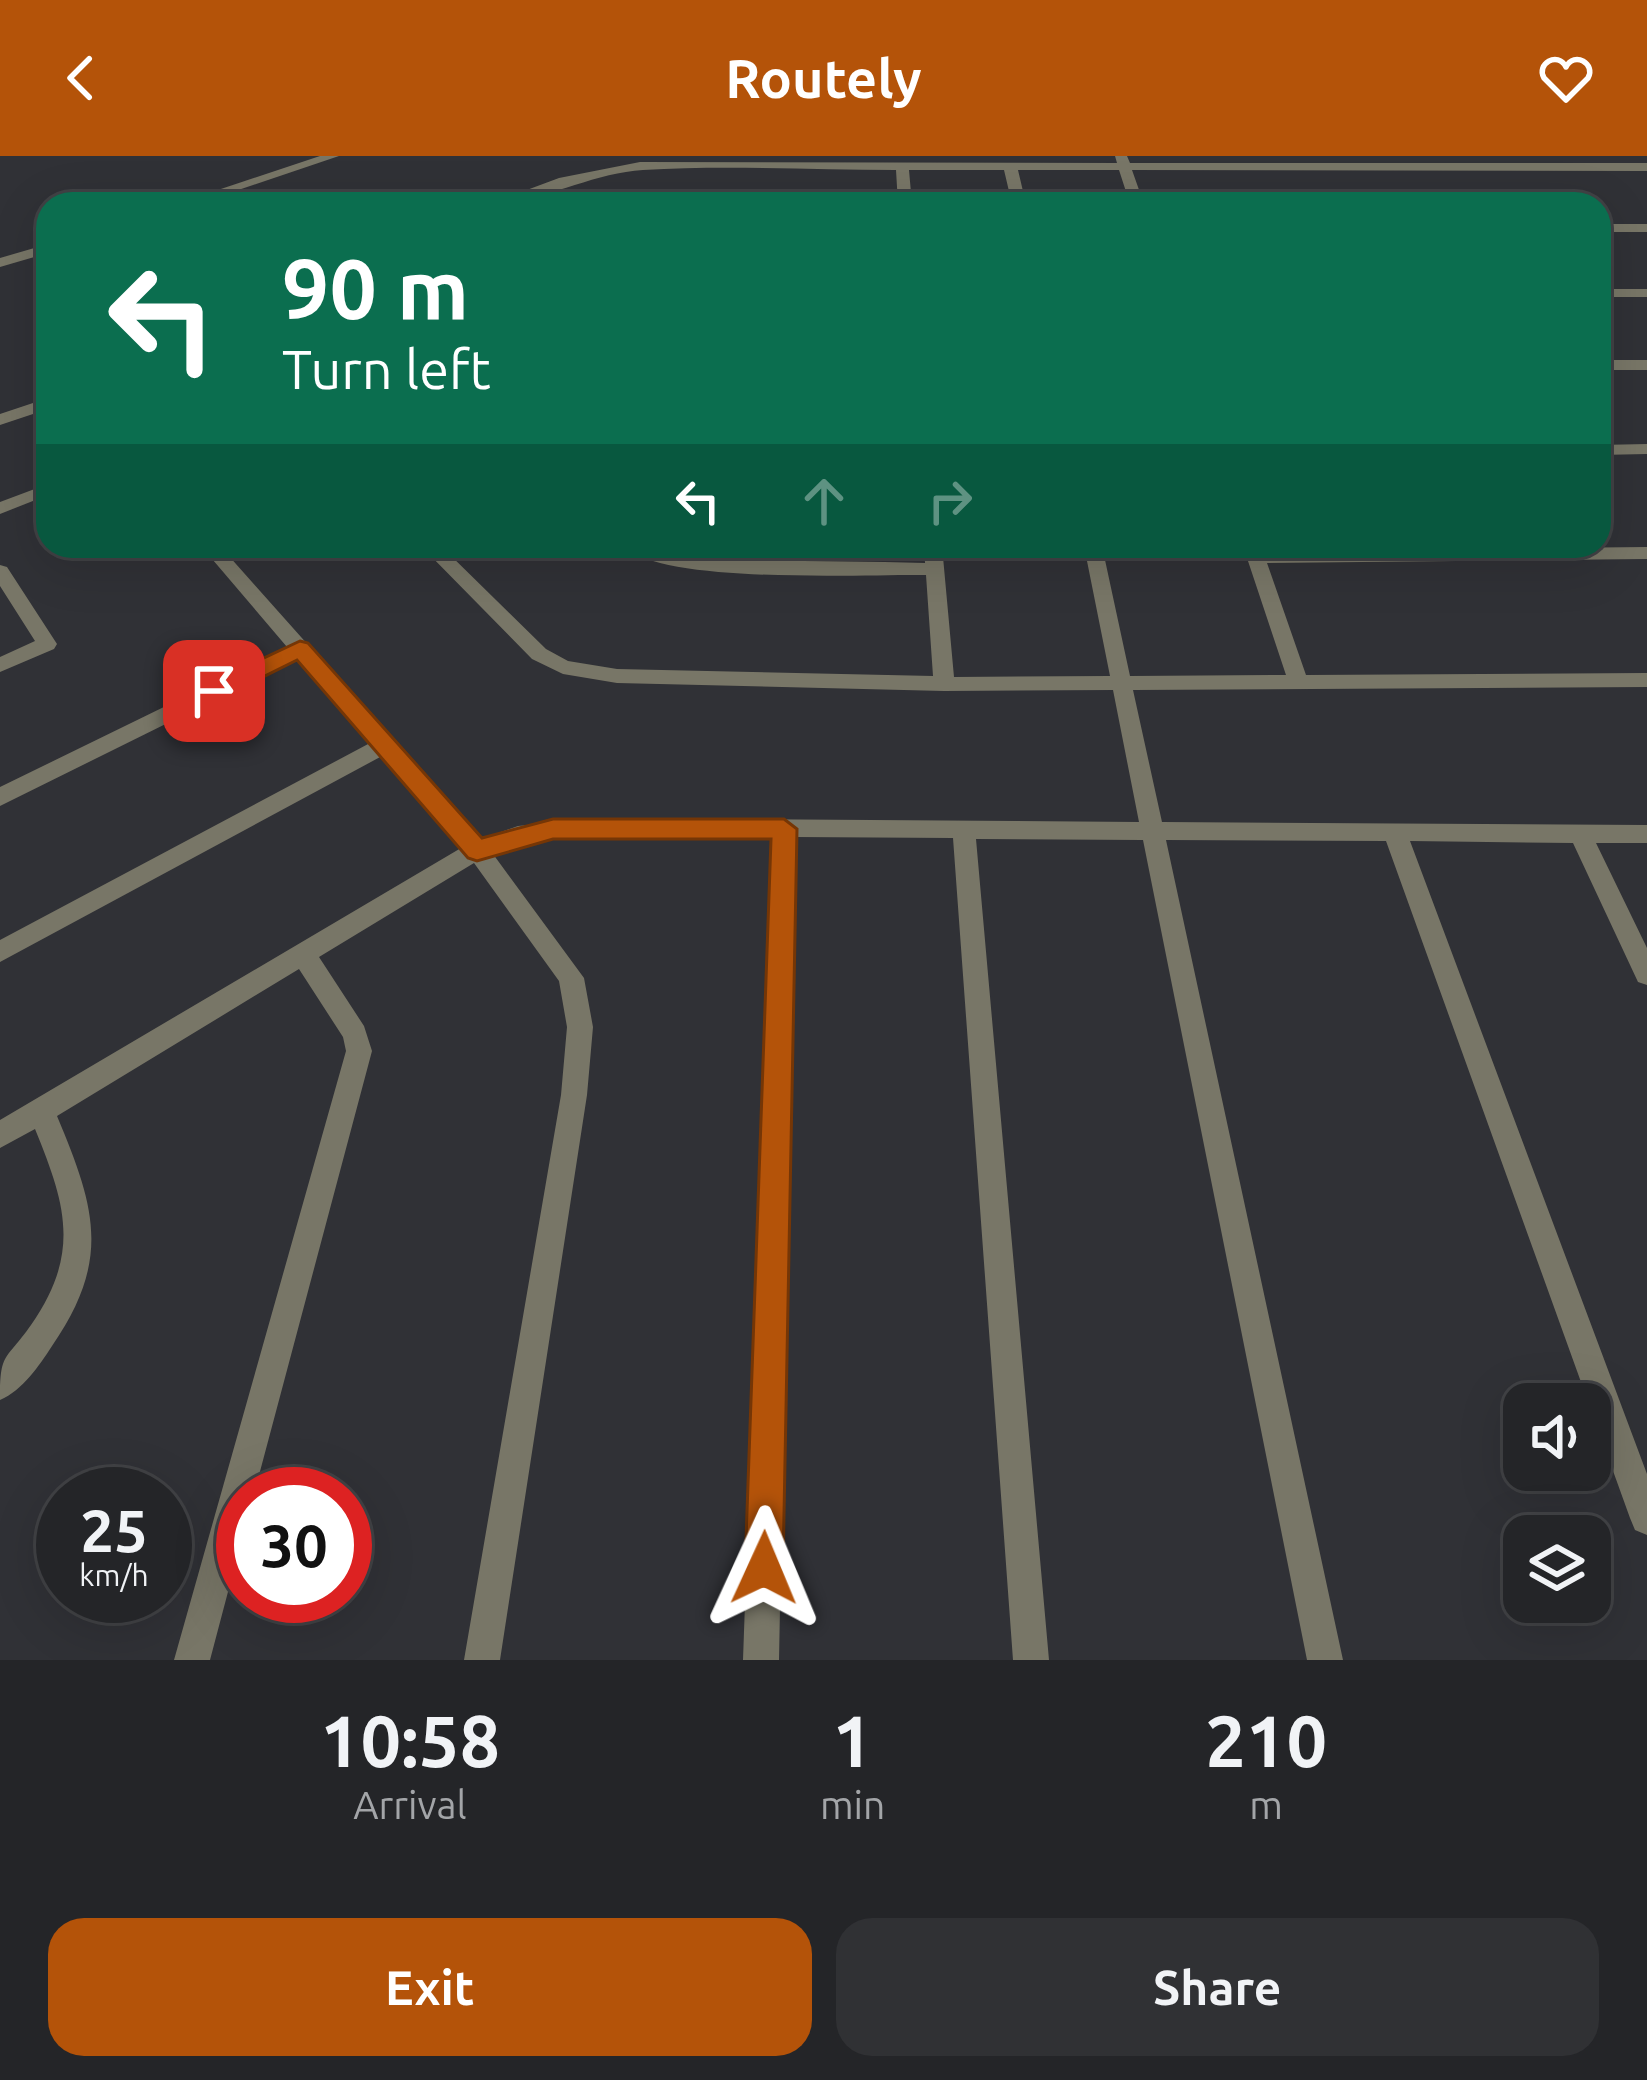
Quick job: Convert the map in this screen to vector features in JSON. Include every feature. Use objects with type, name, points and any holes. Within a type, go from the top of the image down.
[{"type":"street","points":[[220,192],[333,156]]},
{"type":"street","points":[[624,156],[640,166]]},
{"type":"street","points":[[532,192],[640,166],[1010,166],[1122,161],[1647,166]]},
{"type":"street","points":[[1122,161],[1133,192]]},
{"type":"street","points":[[902,166],[904,192]]},
{"type":"street","points":[[1010,166],[1015,192]]},
{"type":"street","points":[[1611,227],[1647,228]]},
{"type":"street","points":[[0,263],[36,252]]},
{"type":"street","points":[[1611,293],[1647,293]]},
{"type":"street","points":[[1611,365],[1647,365]]},
{"type":"street","points":[[0,420],[36,407]]},
{"type":"street","points":[[1611,450],[1647,449]]},
{"type":"street","points":[[0,508],[36,494]]},
{"type":"street","points":[[1611,553],[1647,553]]},
{"type":"street","points":[[220,558],[477,850],[571,978],[580,1027],[574,1095],[482,1660]]},
{"type":"street","points":[[442,558],[539,654],[563,667],[617,676],[944,684],[1647,680]]},
{"type":"street","points":[[657,558],[706,565],[935,568]]},
{"type":"street","points":[[934,558],[944,684]]},
{"type":"street","points":[[1096,558],[1325,1660]]},
{"type":"street","points":[[1256,558],[1298,680]]},
{"type":"street","points":[[0,571],[47,644],[0,665]]},
{"type":"street","points":[[0,797],[300,649]]},
{"type":"street","points":[[0,952],[385,745]]},
{"type":"street","points":[[0,1135],[477,850],[553,829],[1647,834]]},
{"type":"street","points":[[761,1660],[784,829]]},
{"type":"street","points":[[964,831],[1030,1660]]},
{"type":"street","points":[[1580,834],[1647,974]]},
{"type":"street","points":[[1396,836],[1647,1518]]},
{"type":"street","points":[[192,1660],[359,1051],[356,1034],[303,954]]},
{"type":"street","points":[[0,1384],[24,1363],[61,1302],[80,1250],[74,1198],[41,1111]]},
{"type":"route","points":[[214,691],[300,649],[477,850],[518,835],[596,826],[784,829],[764,1568]]}]
